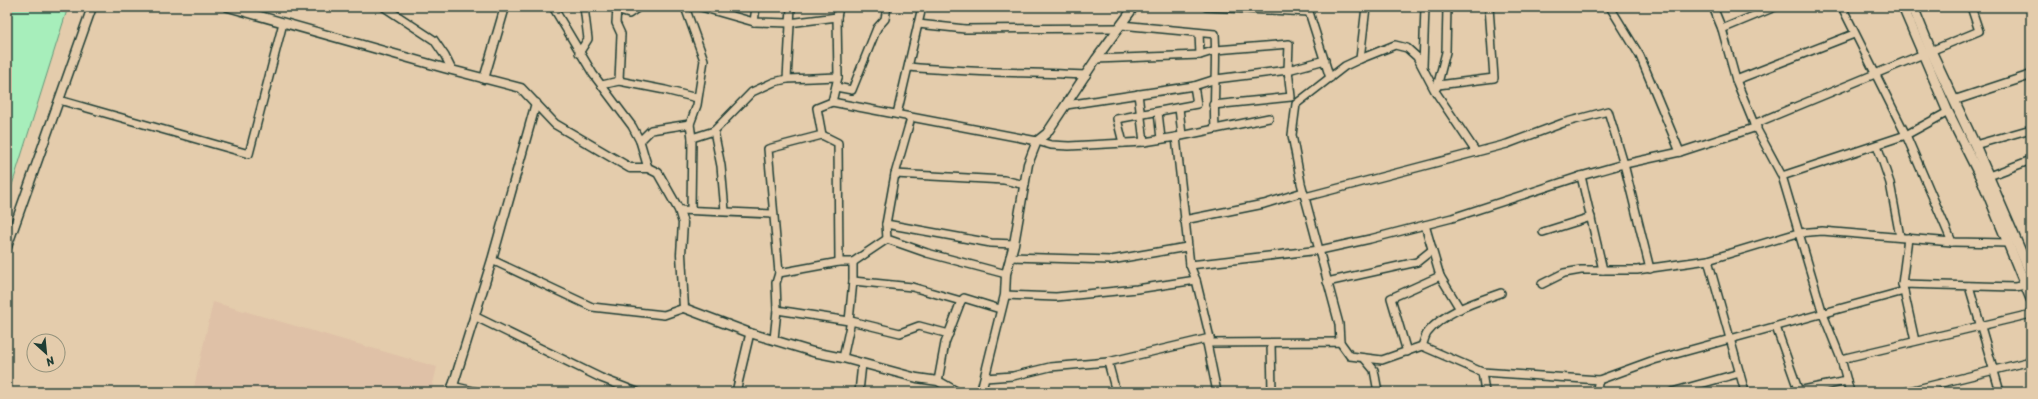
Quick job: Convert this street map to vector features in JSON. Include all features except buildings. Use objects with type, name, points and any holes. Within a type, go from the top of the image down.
[{"type":"main road","points":[[1903,7],[1927,53],[1955,100],[1976,145],[2031,275]]},
{"type":"main road","points":[[1913,7],[1927,53],[1948,112],[1982,182],[2009,243],[2023,256],[2031,299]]},
{"type":"street","points":[[7,247],[92,7]]},
{"type":"street","points":[[228,7],[521,88],[555,124],[630,168],[648,168],[658,173],[679,210],[683,223],[681,254],[684,308]]},
{"type":"street","points":[[384,7],[434,40],[445,56],[452,70]]},
{"type":"street","points":[[484,79],[506,7]]},
{"type":"street","points":[[553,7],[579,52],[640,141],[648,168]]},
{"type":"street","points":[[579,52],[588,39],[584,7]]},
{"type":"street","points":[[619,81],[621,34],[616,23],[616,8],[629,14],[639,7]]},
{"type":"street","points":[[685,7],[704,60],[702,82],[697,98],[697,105],[690,124],[692,138],[691,209]]},
{"type":"street","points":[[700,7],[754,22],[789,23],[837,18]]},
{"type":"street","points":[[754,22],[756,7]]},
{"type":"street","points":[[787,79],[789,23],[792,7]]},
{"type":"street","points":[[832,102],[838,77],[837,18],[839,7]]},
{"type":"street","points":[[836,87],[852,90],[877,28],[884,19],[887,7]]},
{"type":"street","points":[[897,114],[910,67],[922,7]]},
{"type":"street","points":[[981,392],[1000,309],[1005,295],[1006,274],[1014,244],[1028,164],[1037,141],[1047,133],[1096,59],[1134,7]]},
{"type":"street","points":[[1206,7],[1310,9],[1330,78]]},
{"type":"street","points":[[1360,59],[1366,7]]},
{"type":"street","points":[[1423,67],[1425,7]]},
{"type":"street","points":[[1436,88],[1446,52],[1447,7]]},
{"type":"street","points":[[1436,88],[1494,78],[1488,7]]},
{"type":"street","points":[[1610,7],[1640,56],[1680,152]]},
{"type":"street","points":[[1713,7],[1722,29],[1736,80],[1755,126],[1782,176],[1823,314],[1841,359],[1850,392]]},
{"type":"street","points":[[1722,29],[1775,7]]},
{"type":"street","points":[[1842,7],[1854,34],[1906,135],[1952,242]]},
{"type":"street","points":[[1190,265],[1320,250],[1425,225],[1581,176],[1624,164],[1680,152],[1755,126],[1874,74],[1979,31],[1971,7]]},
{"type":"street","points":[[59,100],[248,154],[283,23]]},
{"type":"street","points":[[918,24],[965,29],[1120,26],[1215,34],[1215,128]]},
{"type":"street","points":[[1199,33],[1200,56]]},
{"type":"street","points":[[1736,80],[1854,34]]},
{"type":"street","points":[[1096,59],[1200,56],[1216,50],[1289,44],[1288,70],[1291,97],[1214,105]]},
{"type":"street","points":[[1476,152],[1417,57],[1407,48],[1395,45],[1345,66],[1296,104],[1292,135],[1304,194],[1320,250],[1327,282],[1340,324],[1340,342],[1350,356],[1382,360],[1422,346],[1482,372],[1599,380],[1654,360],[1823,314],[1903,287],[2015,287],[2028,284]]},
{"type":"street","points":[[1066,105],[1194,86],[1216,78],[1288,70],[1325,60]]},
{"type":"street","points":[[910,67],[954,72],[989,71],[1086,75]]},
{"type":"street","points":[[1955,100],[2031,75]]},
{"type":"street","points":[[692,138],[714,131],[752,92],[787,79],[838,77]]},
{"type":"street","points":[[602,85],[619,81],[697,98]]},
{"type":"street","points":[[1123,143],[1117,119],[1197,104],[1194,86]]},
{"type":"street","points":[[1138,94],[1142,115],[1144,142]]},
{"type":"street","points":[[822,135],[817,108],[832,102],[1037,141],[1050,145],[1069,146],[1144,142],[1269,118]]},
{"type":"street","points":[[478,392],[452,389],[492,260],[536,103]]},
{"type":"street","points":[[1178,108],[1184,220],[1187,247],[1190,265],[1196,280],[1216,392]]},
{"type":"street","points":[[1184,220],[1264,204],[1476,152],[1506,144],[1562,123],[1608,111],[1624,164],[1650,268]]},
{"type":"street","points":[[1158,112],[1161,139]]},
{"type":"street","points":[[1782,176],[1906,135],[1948,112]]},
{"type":"street","points":[[887,239],[886,224],[895,174],[911,118]]},
{"type":"street","points":[[640,141],[650,130],[690,124]]},
{"type":"street","points":[[1976,145],[2031,129]]},
{"type":"street","points":[[714,131],[721,166],[725,211]]},
{"type":"street","points":[[774,339],[777,310],[776,283],[779,273],[772,214],[768,149],[822,135],[838,144],[839,262]]},
{"type":"street","points":[[1877,145],[1890,183],[1900,237]]},
{"type":"street","points":[[1989,176],[2031,160]]},
{"type":"street","points":[[895,174],[1004,180],[1025,185]]},
{"type":"street","points":[[1581,176],[1603,270]]},
{"type":"street","points":[[679,210],[691,209],[711,212],[725,211],[772,214]]},
{"type":"street","points":[[1543,232],[1591,217]]},
{"type":"street","points":[[886,224],[991,243],[1014,244]]},
{"type":"street","points":[[1425,225],[1440,276],[1460,309]]},
{"type":"street","points":[[1542,284],[1564,273],[1581,270],[1637,270],[1708,260],[1798,233],[1822,231],[1952,242],[2009,243]]},
{"type":"street","points":[[1908,238],[1903,287],[1915,341]]},
{"type":"street","points":[[779,273],[839,262],[853,262],[887,239]]},
{"type":"street","points":[[887,239],[927,253],[1006,274]]},
{"type":"street","points":[[1010,257],[1111,260],[1187,247]]},
{"type":"street","points":[[1327,282],[1417,262],[1432,250]]},
{"type":"street","points":[[492,260],[592,307],[664,315],[684,308],[750,333],[813,352],[843,358],[917,378],[938,381],[957,392]]},
{"type":"street","points":[[1708,260],[1745,392]]},
{"type":"street","points":[[843,358],[850,321],[853,262]]},
{"type":"street","points":[[1407,352],[1391,298],[1440,276]]},
{"type":"street","points":[[1005,295],[1056,297],[1137,289],[1196,280]]},
{"type":"street","points":[[853,282],[912,287],[961,301]]},
{"type":"street","points":[[1969,286],[2000,392]]},
{"type":"street","points":[[1422,346],[1427,333],[1441,320],[1460,309],[1501,292]]},
{"type":"street","points":[[938,381],[945,343],[961,301],[964,298],[1000,309]]},
{"type":"street","points":[[777,310],[850,321],[900,333],[919,326],[949,334]]},
{"type":"street","points":[[1841,359],[2031,314]]},
{"type":"street","points":[[474,316],[601,378],[638,392]]},
{"type":"street","points":[[1776,326],[1797,392],[1847,381]]},
{"type":"street","points":[[736,392],[750,333]]},
{"type":"street","points":[[985,378],[1013,376],[1050,367],[1108,362],[1208,341],[1271,343],[1340,342]]},
{"type":"street","points":[[1271,343],[1272,392]]},
{"type":"street","points":[[1364,358],[1374,370],[1378,392]]},
{"type":"street","points":[[1905,392],[2031,361]]},
{"type":"street","points":[[1108,362],[1116,392]]},
{"type":"street","points":[[859,392],[862,364]]},
{"type":"street","points":[[1482,372],[1485,392]]},
{"type":"street","points":[[1672,392],[1740,373]]},
{"type":"street","points":[[1596,392],[1599,380]]},
{"type":"shaded area","points":[[213,302],[437,367],[431,392],[193,392]]},
{"type":"green space","points":[[7,7],[68,7],[7,201]]}]
